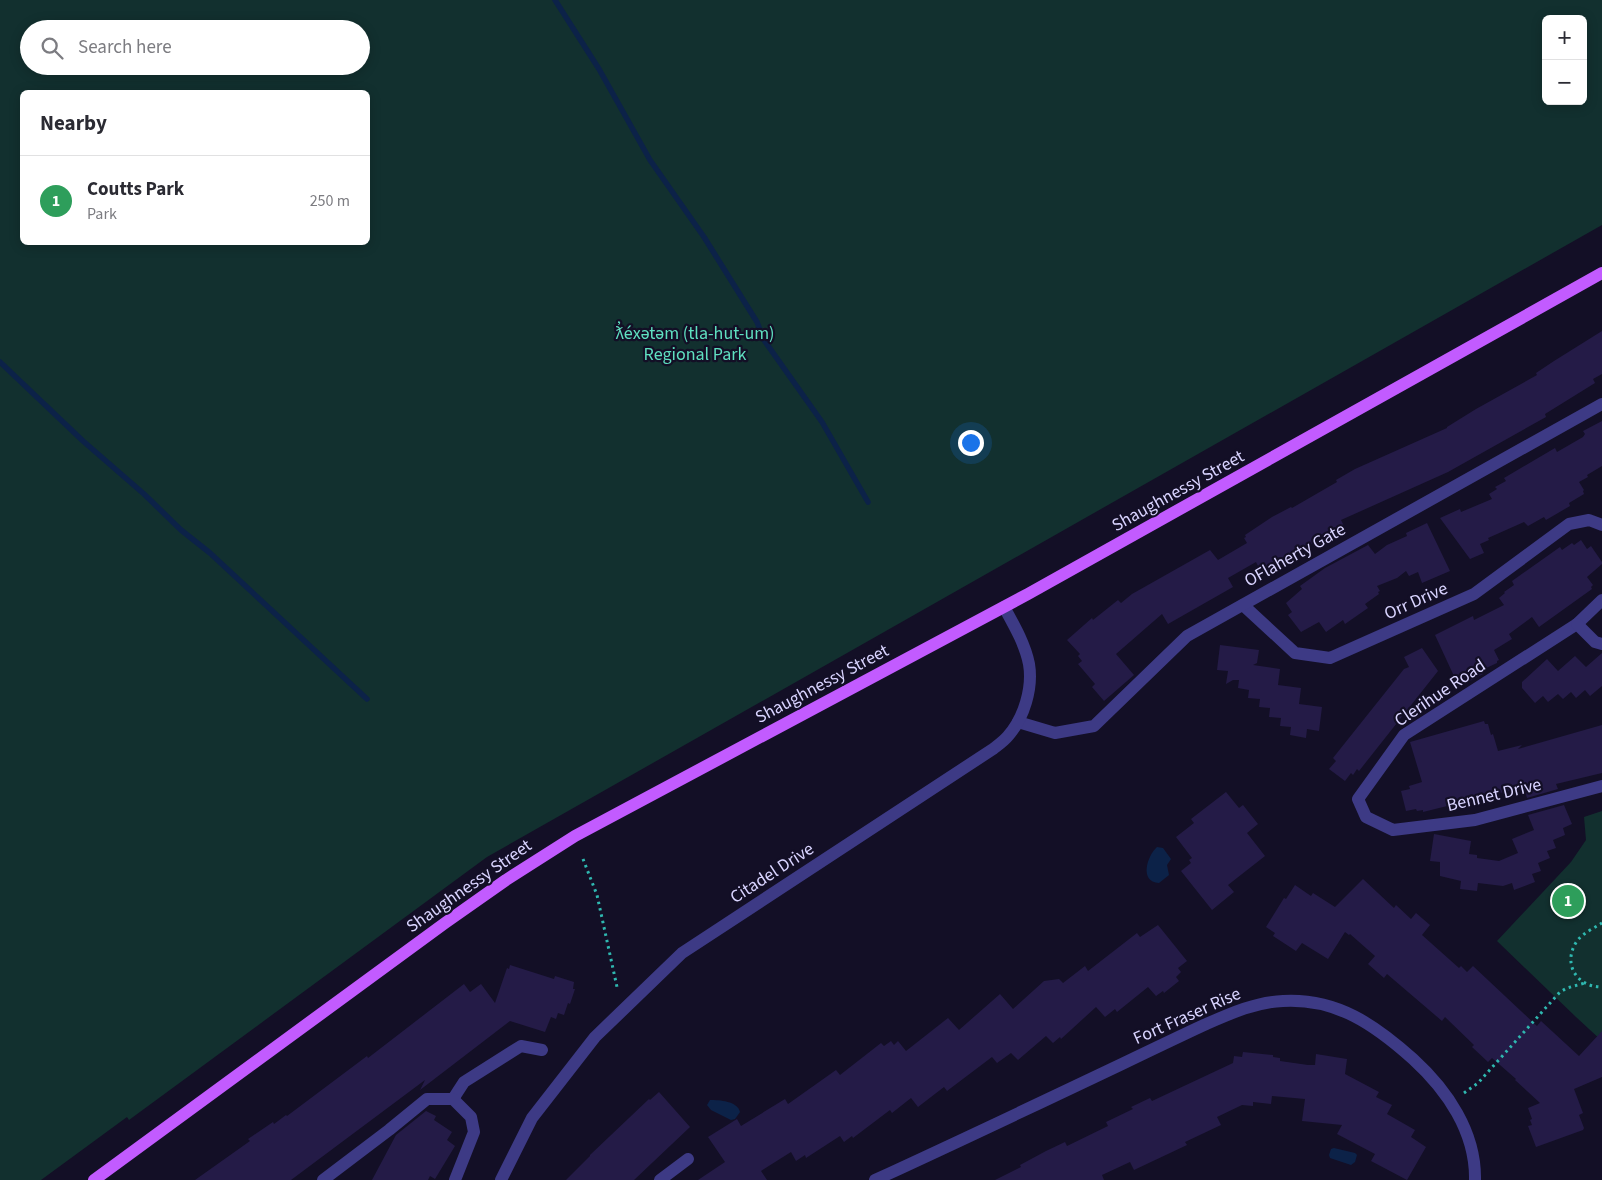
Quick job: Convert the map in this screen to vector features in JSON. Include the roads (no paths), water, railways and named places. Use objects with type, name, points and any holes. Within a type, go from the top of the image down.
[{"type":"main road","name":"Shaughnessy Street","points":[[94,1180],[452,918],[550,851],[583,831],[1004,607],[1602,273]]},
{"type":"street","name":"OFlaherty Gate","points":[[1018,722],[1055,733],[1094,726],[1187,636],[1602,404]]},
{"type":"street","name":"Orr Drive","points":[[1243,605],[1294,653],[1330,658],[1474,594],[1569,524],[1589,520],[1602,525]]},
{"type":"street","name":"Clerihue Road","points":[[1366,817],[1358,799],[1404,735],[1577,624],[1602,600]]},
{"type":"street","name":"Citadel Drive","points":[[501,1180],[532,1118],[595,1037],[682,953],[993,749],[1007,737],[1018,722],[1025,706],[1029,686],[1029,666],[1023,644],[1004,607]]},
{"type":"street","points":[[1577,624],[1595,642],[1602,644]]},
{"type":"street","name":"Bennet Drive","points":[[1366,817],[1393,830],[1475,820],[1602,786]]},
{"type":"street","name":"Fort Fraser Rise","points":[[875,1180],[1231,1013],[1259,1004],[1283,1001],[1309,1002],[1333,1006],[1355,1016],[1390,1038],[1425,1070],[1451,1102],[1460,1119],[1472,1154],[1476,1180]]},
{"type":"street","points":[[453,1099],[464,1082],[521,1046],[542,1050]]},
{"type":"street","points":[[324,1180],[427,1099],[453,1099],[471,1117],[474,1132],[455,1180]]},
{"type":"street","points":[[660,1180],[688,1159]]},
{"type":"water","points":[[1157,847],[1163,848],[1171,859],[1167,865],[1169,875],[1159,883],[1153,882],[1147,874],[1150,856]]},
{"type":"water","points":[[710,1100],[732,1103],[740,1112],[735,1119],[731,1120],[711,1110],[707,1105]]},
{"type":"water","points":[[1331,1149],[1355,1153],[1357,1155],[1355,1162],[1351,1165],[1330,1158]]},
{"type":"waterway","points":[[555,0],[599,69],[650,160],[704,237],[757,322],[764,340],[822,422],[868,502]]},
{"type":"waterway","points":[[0,362],[83,441],[144,494],[181,530],[210,553],[367,699]]},
{"type":"place","name":"Coutts Park","points":[[1568,901]]},
{"type":"park label","name":"ƛ̓éxətəm (tla-hut-um) Regional Park","points":[[695,343]]}]
